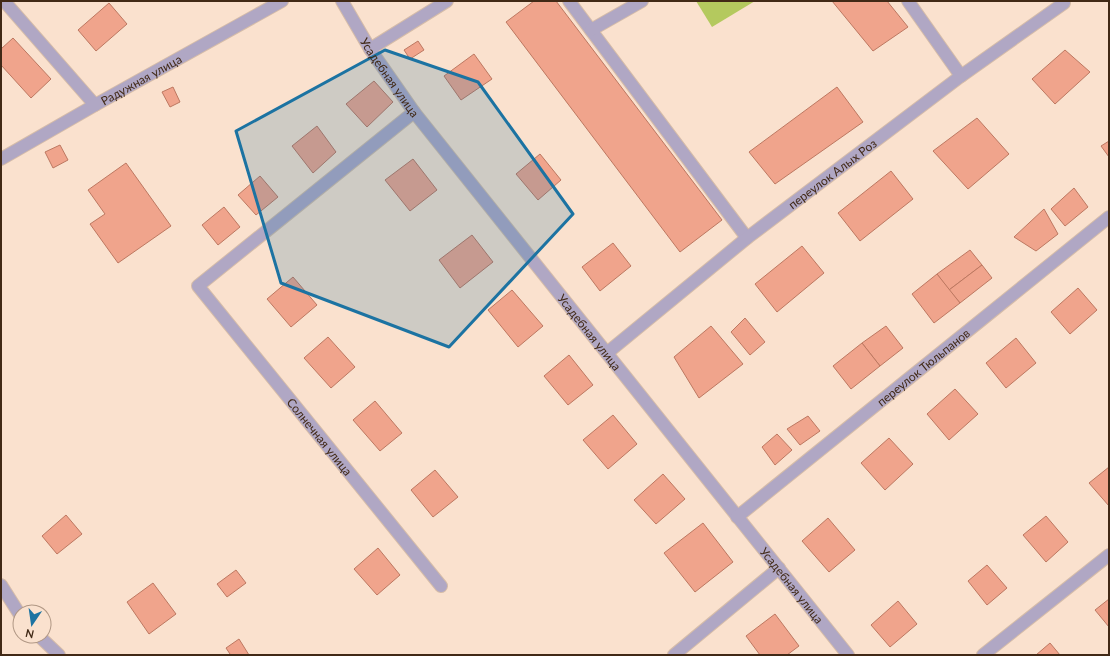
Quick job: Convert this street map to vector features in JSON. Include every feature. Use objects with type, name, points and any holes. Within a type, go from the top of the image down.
[{"type":"street","points":[[4,1],[95,105]]},
{"type":"street","name":"Радужная улица","points":[[1,159],[267,5],[282,1]]},
{"type":"street","name":"Усадебная улица","points":[[342,1],[370,49],[414,112],[848,655]]},
{"type":"street","points":[[370,49],[447,1]]},
{"type":"street","points":[[569,1],[747,238]]},
{"type":"street","points":[[591,30],[642,1]]},
{"type":"street","points":[[908,1],[961,76]]},
{"type":"street","name":"переулок Алых Роз","points":[[607,353],[747,238],[961,76],[1064,3]]},
{"type":"street","name":"Солнечная улица","points":[[414,112],[198,286],[441,586]]},
{"type":"street","name":"переулок Тюльпанов","points":[[737,516],[1109,217]]},
{"type":"street","points":[[983,655],[1109,555]]},
{"type":"street","points":[[674,655],[778,568]]},
{"type":"street","points":[[1,585],[13,604]]},
{"type":"street","points":[[47,644],[59,655]]},
{"type":"highlighted area","points":[[385,50],[478,82],[573,214],[449,347],[281,283],[236,131]]},
{"type":"green space","points":[[696,1],[755,1],[712,27]]},
{"type":"building","points":[[534,1],[556,1],[722,220],[680,252],[506,22]]},
{"type":"building","points":[[832,1],[887,1],[908,27],[873,51]]},
{"type":"building","points":[[109,3],[127,24],[96,51],[78,30]]},
{"type":"building","points":[[13,38],[51,79],[31,98],[1,65],[1,49]]},
{"type":"building","points":[[418,41],[424,50],[410,59],[404,50]]},
{"type":"building","points":[[1065,50],[1090,72],[1055,104],[1032,79]]},
{"type":"building","points":[[474,54],[492,79],[461,100],[444,76]]},
{"type":"building","points":[[374,81],[393,102],[367,127],[346,104]]},
{"type":"building","points":[[173,87],[180,102],[170,107],[162,92]]},
{"type":"building","points":[[837,87],[863,122],[775,184],[749,152]]},
{"type":"building","points":[[977,118],[1009,154],[968,189],[933,151]]},
{"type":"building","points":[[317,126],[336,152],[313,173],[292,146]]},
{"type":"building","points":[[1109,141],[1109,157],[1101,146]]},
{"type":"building","points":[[60,145],[68,160],[53,168],[45,152]]},
{"type":"building","points":[[540,154],[561,180],[538,200],[516,174]]},
{"type":"building","points":[[413,159],[437,190],[410,211],[385,180]]},
{"type":"building","points":[[126,163],[171,226],[118,263],[90,224],[105,214],[88,190]]},
{"type":"building","points":[[891,171],[913,199],[860,241],[838,213]]},
{"type":"building","points":[[260,176],[278,197],[256,215],[238,195]]},
{"type":"building","points":[[1074,188],[1088,207],[1065,226],[1051,209]]},
{"type":"building","points":[[224,207],[240,227],[218,245],[202,225]]},
{"type":"building","points":[[1044,209],[1058,234],[1036,251],[1014,237]]},
{"type":"building","points":[[472,235],[493,262],[460,288],[439,260]]},
{"type":"building","points":[[613,243],[631,266],[600,291],[582,267]]},
{"type":"building","points":[[802,246],[824,273],[777,312],[755,284]]},
{"type":"building","points":[[970,250],[982,265],[949,290],[937,274]]},
{"type":"building","points":[[982,265],[992,278],[960,303],[949,290]]},
{"type":"building","points":[[937,274],[960,303],[934,323],[912,294]]},
{"type":"building","points":[[293,277],[317,305],[291,327],[267,299]]},
{"type":"building","points":[[1078,288],[1097,310],[1070,334],[1051,312]]},
{"type":"building","points":[[512,290],[543,326],[518,347],[488,310]]},
{"type":"building","points":[[745,318],[765,342],[750,355],[731,332]]},
{"type":"building","points":[[711,326],[743,364],[699,398],[674,357]]},
{"type":"building","points":[[886,326],[903,348],[880,366],[862,343]]},
{"type":"building","points":[[328,337],[355,367],[331,388],[304,358]]},
{"type":"building","points":[[1016,338],[1036,363],[1006,388],[986,363]]},
{"type":"building","points":[[862,343],[880,366],[851,389],[833,366]]},
{"type":"building","points":[[569,355],[593,385],[568,405],[544,376]]},
{"type":"building","points":[[955,389],[978,414],[949,440],[927,414]]},
{"type":"building","points":[[375,401],[402,433],[380,451],[353,420]]},
{"type":"building","points":[[613,415],[637,444],[608,469],[583,440]]},
{"type":"building","points":[[808,416],[820,431],[800,445],[787,429]]},
{"type":"building","points":[[777,434],[792,450],[775,465],[762,447]]},
{"type":"building","points":[[889,438],[913,464],[885,490],[861,463]]},
{"type":"building","points":[[1109,467],[1109,506],[1089,483]]},
{"type":"building","points":[[435,470],[458,497],[433,517],[411,490]]},
{"type":"building","points":[[663,474],[685,499],[656,524],[634,500]]},
{"type":"building","points":[[66,515],[82,534],[57,554],[42,536]]},
{"type":"building","points":[[1046,516],[1068,542],[1046,562],[1023,535]]},
{"type":"building","points":[[828,518],[855,550],[829,572],[802,541]]},
{"type":"building","points":[[703,523],[733,562],[695,592],[664,553]]},
{"type":"building","points":[[378,548],[400,575],[377,595],[354,569]]},
{"type":"building","points":[[987,565],[1007,588],[987,605],[968,581]]},
{"type":"building","points":[[236,570],[246,583],[227,597],[217,584]]},
{"type":"building","points":[[153,583],[176,614],[149,634],[127,602]]},
{"type":"building","points":[[1109,599],[1109,627],[1095,610]]},
{"type":"building","points":[[898,601],[917,624],[890,647],[871,625]]},
{"type":"building","points":[[775,614],[799,646],[787,655],[760,655],[746,636]]},
{"type":"building","points":[[239,639],[249,655],[228,655],[230,654],[226,648]]},
{"type":"building","points":[[1050,643],[1060,655],[1036,655]]}]
